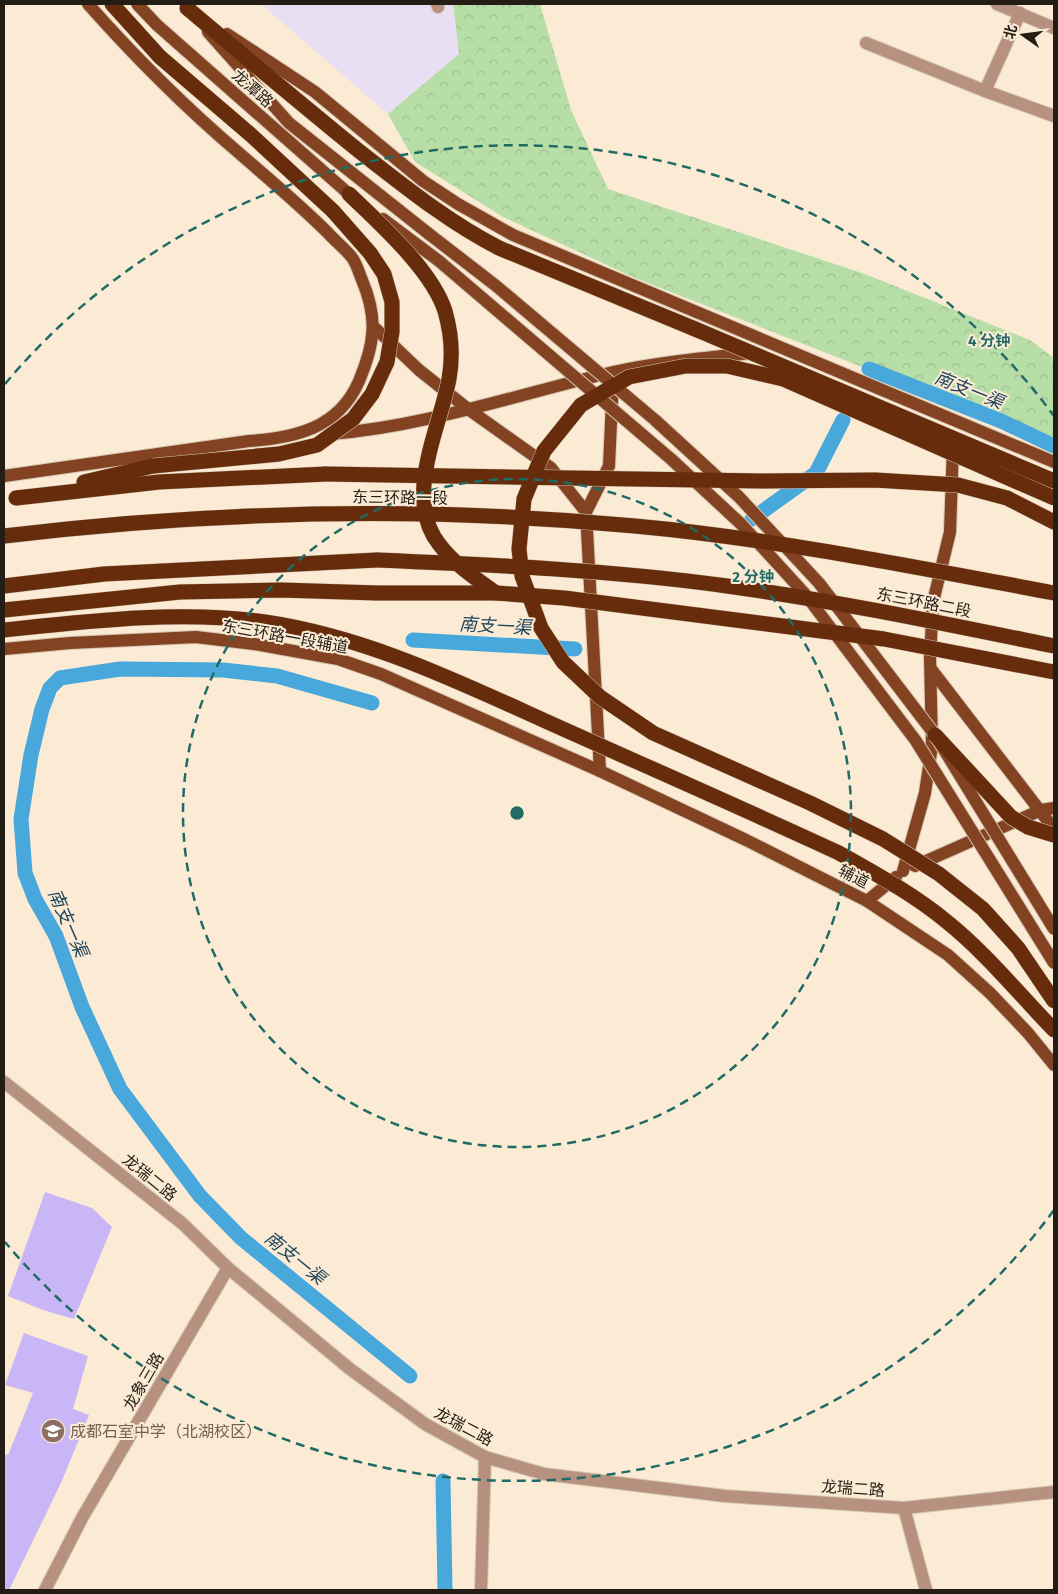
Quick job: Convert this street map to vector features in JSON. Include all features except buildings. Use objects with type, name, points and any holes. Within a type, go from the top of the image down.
[{"type":"highway","points":[[10,499],[154,466],[279,454],[317,445],[353,418],[372,394],[386,362],[392,332],[392,302],[384,274],[370,253],[333,211],[251,135],[160,57],[112,4]]},
{"type":"highway","points":[[184,6],[304,107],[422,201],[469,233],[499,248],[821,381],[1054,481]]},
{"type":"highway","points":[[349,194],[401,244],[431,286],[444,310],[452,356],[449,379],[425,476],[423,494],[425,513],[438,543],[464,571],[496,593]]},
{"type":"highway","points":[[1054,498],[783,379],[727,366],[686,366],[629,376],[582,405],[544,451],[524,499],[519,549],[522,576],[541,628],[563,662],[600,697],[653,733],[810,803],[883,839],[939,874],[983,909],[1018,948],[1054,1001]]},
{"type":"highway","points":[[10,499],[159,482],[326,474],[762,481],[875,480],[958,485],[1007,498],[1054,522]]},
{"type":"highway","name":"东三环路一段","points":[[4,536],[98,524],[215,516],[379,514],[489,516],[635,526],[795,546]]},
{"type":"highway","name":"东三环路二段","points":[[795,546],[829,550],[1054,593]]},
{"type":"highway","name":"东三环路二段","points":[[4,586],[104,574],[377,560],[547,567],[727,586],[884,612],[1054,646]]},
{"type":"highway","points":[[4,610],[189,592],[281,590],[496,593],[629,606],[884,639],[1054,672]]},
{"type":"highway","points":[[4,630],[84,622],[189,618],[265,622],[340,638],[417,664],[831,849],[897,886],[946,921],[981,952],[1054,1030]]},
{"type":"highway","points":[[935,735],[1012,817],[1028,827],[1054,835]]},
{"type":"main road","points":[[88,4],[128,49],[176,96],[296,201],[353,259],[369,297],[374,327],[370,357],[357,387],[338,412],[318,427],[283,439]]},
{"type":"main road","name":"龙潭路","points":[[137,4],[157,25],[349,194],[438,262],[671,459],[741,524],[799,587],[916,741],[1054,963]]},
{"type":"main road","points":[[184,6],[289,123],[495,285],[655,420],[739,497],[819,583],[935,735],[1054,929]]},
{"type":"main road","points":[[184,6],[315,92],[423,181],[458,204],[513,235],[1054,462]]},
{"type":"main road","points":[[374,327],[419,370],[468,409],[551,468],[586,512]]},
{"type":"main road","points":[[4,476],[250,441],[375,430],[468,409],[614,372],[664,362],[784,349]]},
{"type":"main road","points":[[600,771],[586,512],[609,466],[614,372]]},
{"type":"main road","points":[[903,871],[925,793],[932,746],[931,669],[933,602],[950,532],[954,421]]},
{"type":"main road","name":"东三环路一段辅道","points":[[4,649],[70,643],[196,637],[254,644],[338,659],[381,674],[600,771]]},
{"type":"main road","points":[[931,669],[953,701],[1041,810],[1054,829]]},
{"type":"main road","name":"辅道","points":[[600,771],[746,840],[866,901],[948,955],[990,993],[1028,1033],[1054,1066]]},
{"type":"main road","points":[[866,901],[903,871],[1041,810],[1054,808]]},
{"type":"street","points":[[997,4],[1054,28]]},
{"type":"street","points":[[985,91],[1020,14]]},
{"type":"street","points":[[866,44],[1054,116]]},
{"type":"street","name":"龙瑞二路","points":[[4,1082],[183,1224],[228,1268],[350,1369],[424,1424],[485,1457],[544,1474],[725,1496],[904,1508],[1054,1492]]},
{"type":"street","name":"龙象三路","points":[[45,1590],[82,1518],[228,1268]]},
{"type":"street","points":[[481,1590],[485,1457]]},
{"type":"street","points":[[904,1508],[926,1590]]},
{"type":"shaded area","points":[[261,4],[453,4],[459,54],[388,114]]},
{"type":"green space","points":[[453,4],[540,4],[571,110],[608,189],[865,274],[1030,340],[1054,358],[1054,445],[987,416],[635,278],[503,217],[415,162],[388,114],[459,54]]},
{"type":"waterway","name":"南支一渠","points":[[869,369],[1001,421],[1054,446]]},
{"type":"waterway","name":"南支一渠","points":[[752,519],[816,473],[843,420]]},
{"type":"waterway","name":"南支一渠","points":[[413,640],[575,649]]},
{"type":"waterway","name":"南支一渠","points":[[372,703],[277,676],[223,670],[120,669],[60,678],[50,688],[42,709],[31,755],[21,819],[25,873],[35,899],[56,936],[82,1007],[120,1089],[200,1196],[241,1238],[410,1376]]},
{"type":"waterway","name":"南支一渠","points":[[443,1481],[445,1590]]},
{"type":"place","name":"成都石室中学（北湖校区）","points":[[53,1431]]}]
